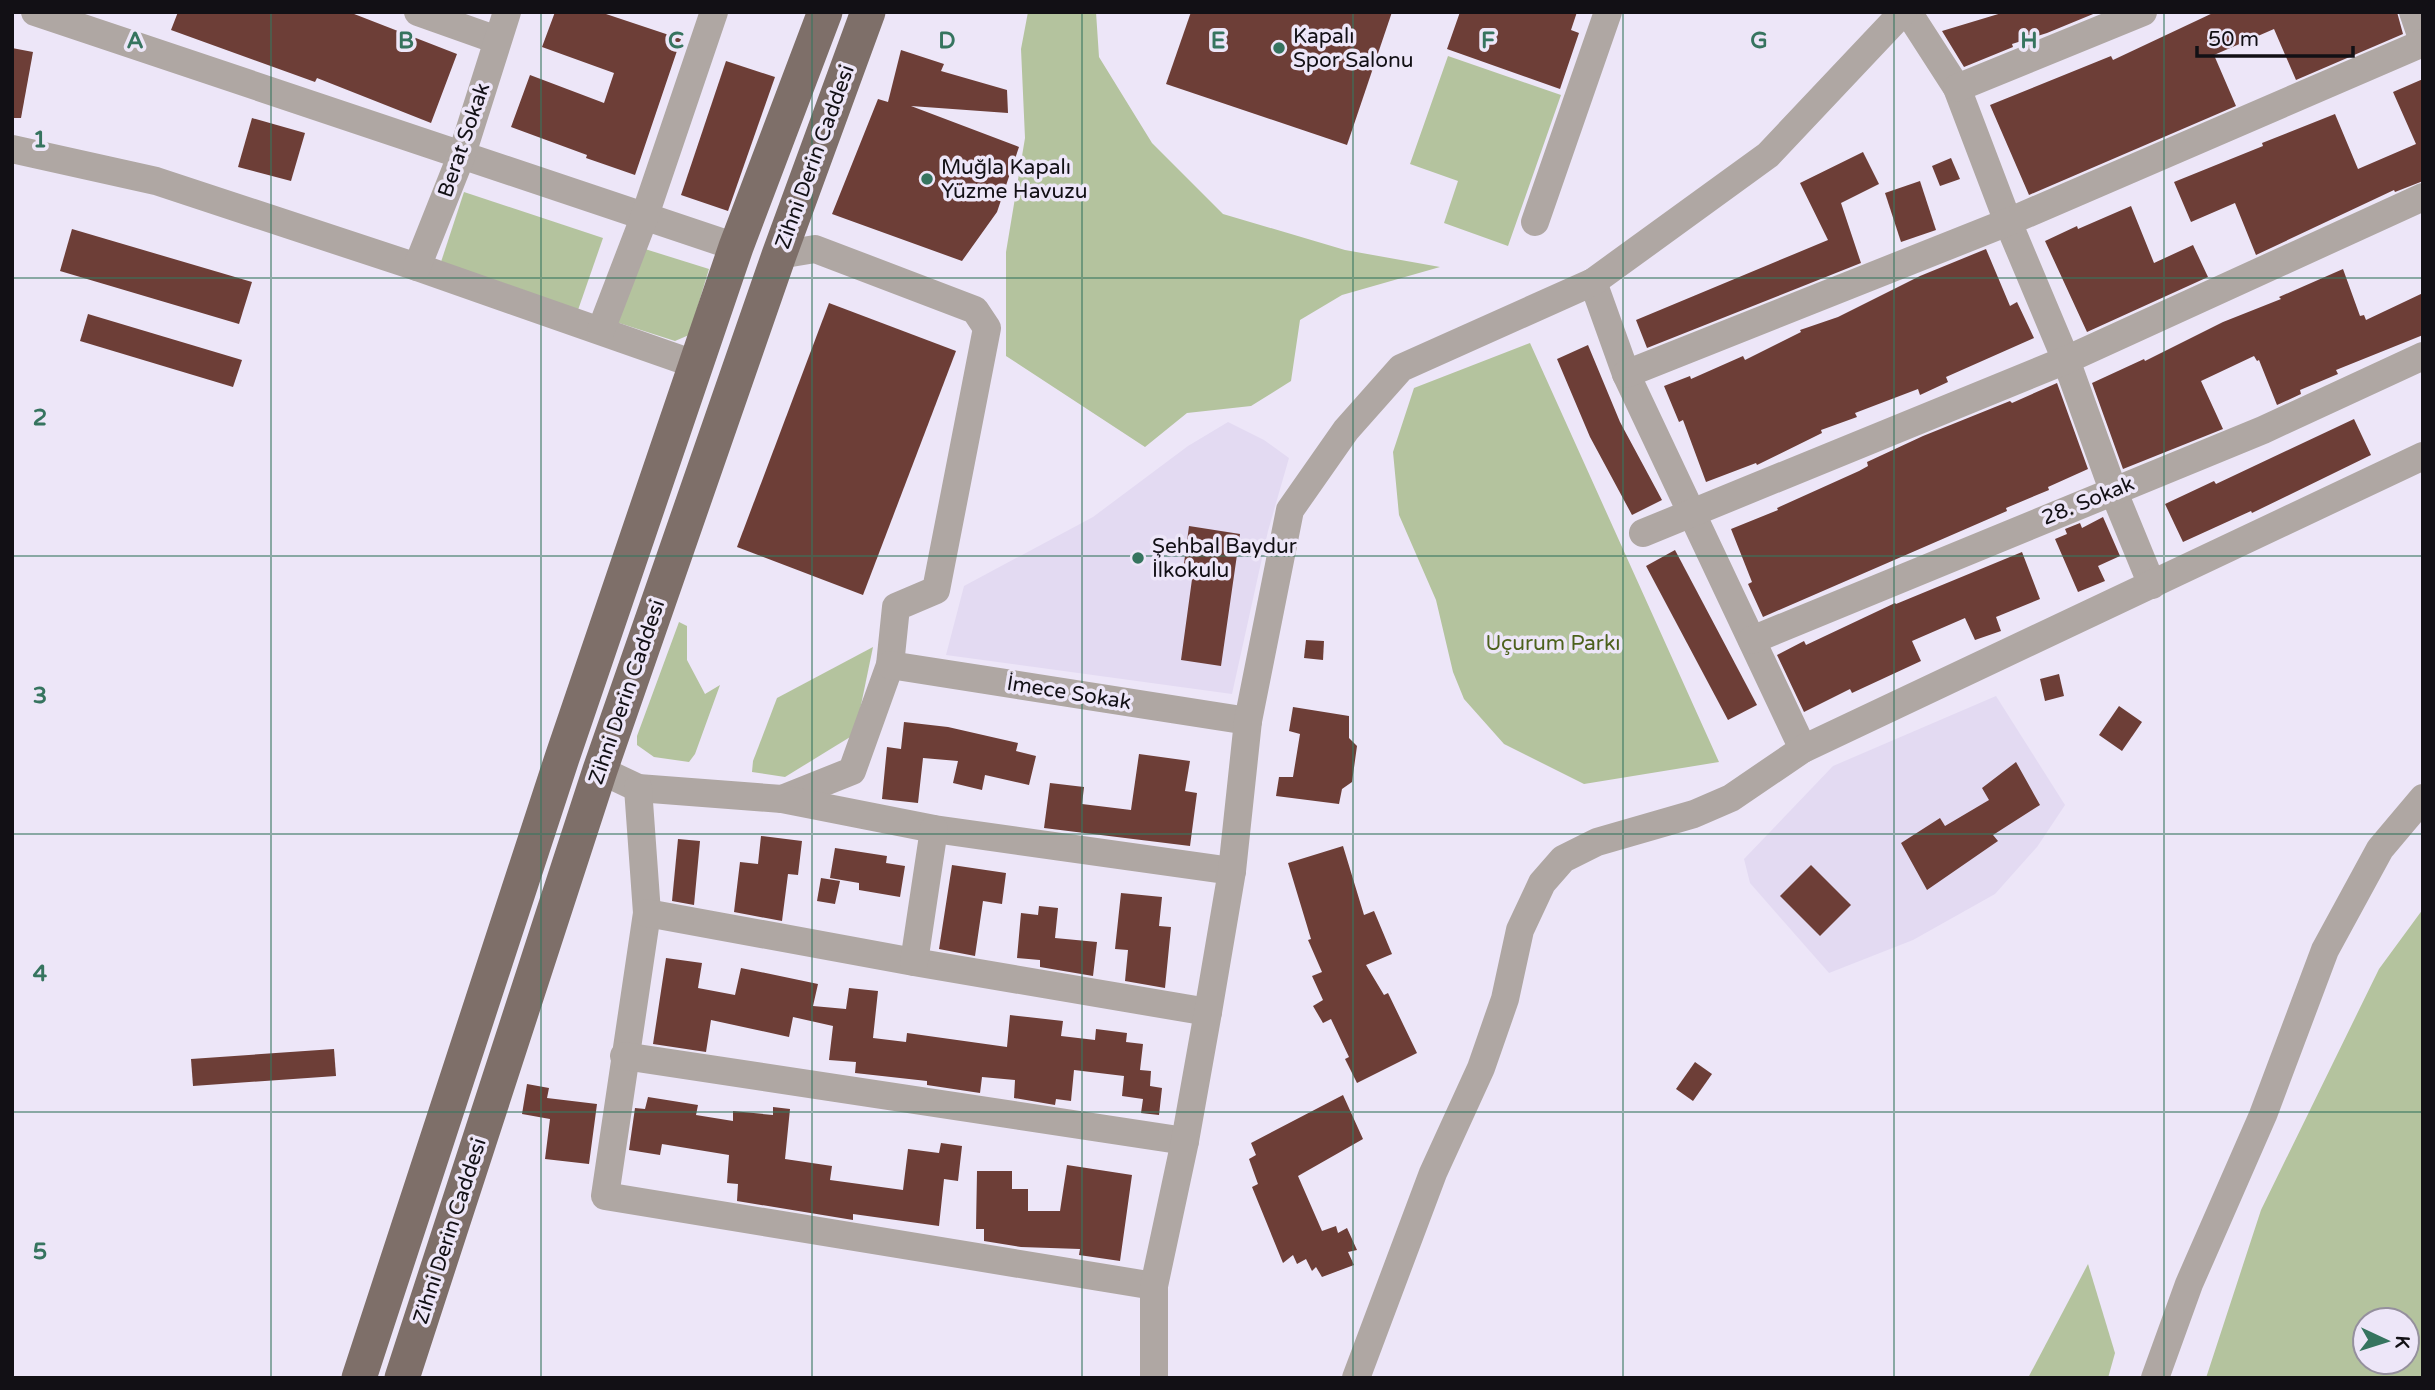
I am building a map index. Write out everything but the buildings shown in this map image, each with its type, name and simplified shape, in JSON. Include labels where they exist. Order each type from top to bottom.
[{"type":"main road","name":"Zihni Derin Caddesi","points":[[359,1378],[562,758],[736,247],[825,12]]},
{"type":"main road","name":"Zihni Derin Caddesi","points":[[402,1378],[600,770],[779,255],[868,12]]},
{"type":"main road","points":[[736,247],[779,255]]},
{"type":"main road","points":[[697,365],[737,377]]},
{"type":"main road","points":[[562,758],[600,770]]},
{"type":"street","points":[[35,12],[736,247]]},
{"type":"street","points":[[418,12],[497,40]]},
{"type":"street","name":"Berat Sokak","points":[[417,267],[461,153],[507,12]]},
{"type":"street","points":[[601,330],[644,218],[714,12]]},
{"type":"street","points":[[1535,222],[1608,12]]},
{"type":"street","points":[[1154,1378],[1154,1286],[1185,1141],[1208,1012],[1232,871],[1248,721],[1290,510],[1346,430],[1401,368],[1592,282],[1768,155],[1905,12],[1956,88],[2066,360],[2113,491],[2152,585]]},
{"type":"street","points":[[1956,88],[2143,12]]},
{"type":"street","points":[[1626,374],[2008,222],[2423,42],[2413,12]]},
{"type":"street","points":[[12,149],[156,181],[417,267],[697,365]]},
{"type":"street","points":[[1643,533],[2066,360],[2423,197]]},
{"type":"street","points":[[779,255],[815,249],[975,310],[988,328],[936,590],[895,607],[890,665],[852,771],[782,799]]},
{"type":"street","points":[[1592,282],[1626,374],[1803,749]]},
{"type":"street","name":"28. Sokak","points":[[1752,640],[2263,430],[2423,356]]},
{"type":"street","points":[[1356,1378],[1433,1173],[1481,1068],[1505,999],[1520,930],[1542,883],[1563,859],[1597,842],[1694,814],[1731,798],[1803,749],[2423,456]]},
{"type":"street","name":"İmece Sokak","points":[[890,665],[1248,721]]},
{"type":"street","points":[[600,770],[638,788],[782,799],[934,829],[1232,871]]},
{"type":"street","points":[[638,788],[647,913],[605,1196],[1154,1286]]},
{"type":"street","points":[[2155,1378],[2189,1284],[2263,1115],[2325,950],[2380,849],[2423,798]]},
{"type":"street","points":[[914,962],[934,829]]},
{"type":"street","points":[[647,913],[1208,1012]]},
{"type":"street","points":[[624,1056],[1185,1141]]},
{"type":"shaded area","name":"Şehbal Baydur İlkokulu","points":[[1228,422],[1264,440],[1289,458],[1268,531],[1232,694],[946,655],[964,586],[1093,517],[1188,446]]},
{"type":"shaded area","points":[[1996,696],[2065,805],[2037,847],[1995,894],[1913,940],[1829,973],[1750,883],[1744,859],[1833,766]]},
{"type":"green space","points":[[1028,12],[1096,12],[1099,57],[1152,143],[1223,214],[1345,250],[1440,267],[1342,295],[1300,320],[1291,381],[1251,406],[1187,413],[1145,447],[1006,356],[1006,252],[1025,138],[1021,49]]},
{"type":"green space","points":[[1448,56],[1561,95],[1508,246],[1444,223],[1458,181],[1410,164]]},
{"type":"green space","points":[[464,192],[603,238],[578,310],[440,265]]},
{"type":"green space","points":[[645,249],[709,269],[689,335],[675,341],[616,322]]},
{"type":"green space","name":"Uçurum Parkı","points":[[1530,343],[1719,762],[1584,784],[1504,744],[1464,699],[1453,672],[1436,600],[1399,515],[1393,452],[1414,388]]},
{"type":"green space","points":[[679,622],[687,626],[687,660],[705,694],[720,685],[695,754],[689,762],[654,757],[637,745],[637,736]]},
{"type":"green space","points":[[873,647],[855,734],[785,777],[752,772],[753,761],[777,698]]},
{"type":"green space","points":[[2423,909],[2423,1378],[2206,1378],[2261,1210],[2379,969]]},
{"type":"green space","points":[[2088,1264],[2115,1353],[2108,1378],[2028,1378]]},
{"type":"place","name":"Kapalı Spor Salonu","points":[[1279,48]]},
{"type":"place","name":"Muğla Kapalı Yüzme Havuzu","points":[[927,179]]},
{"type":"place","name":"Şehbal Baydur İlkokulu","points":[[1138,558]]}]
